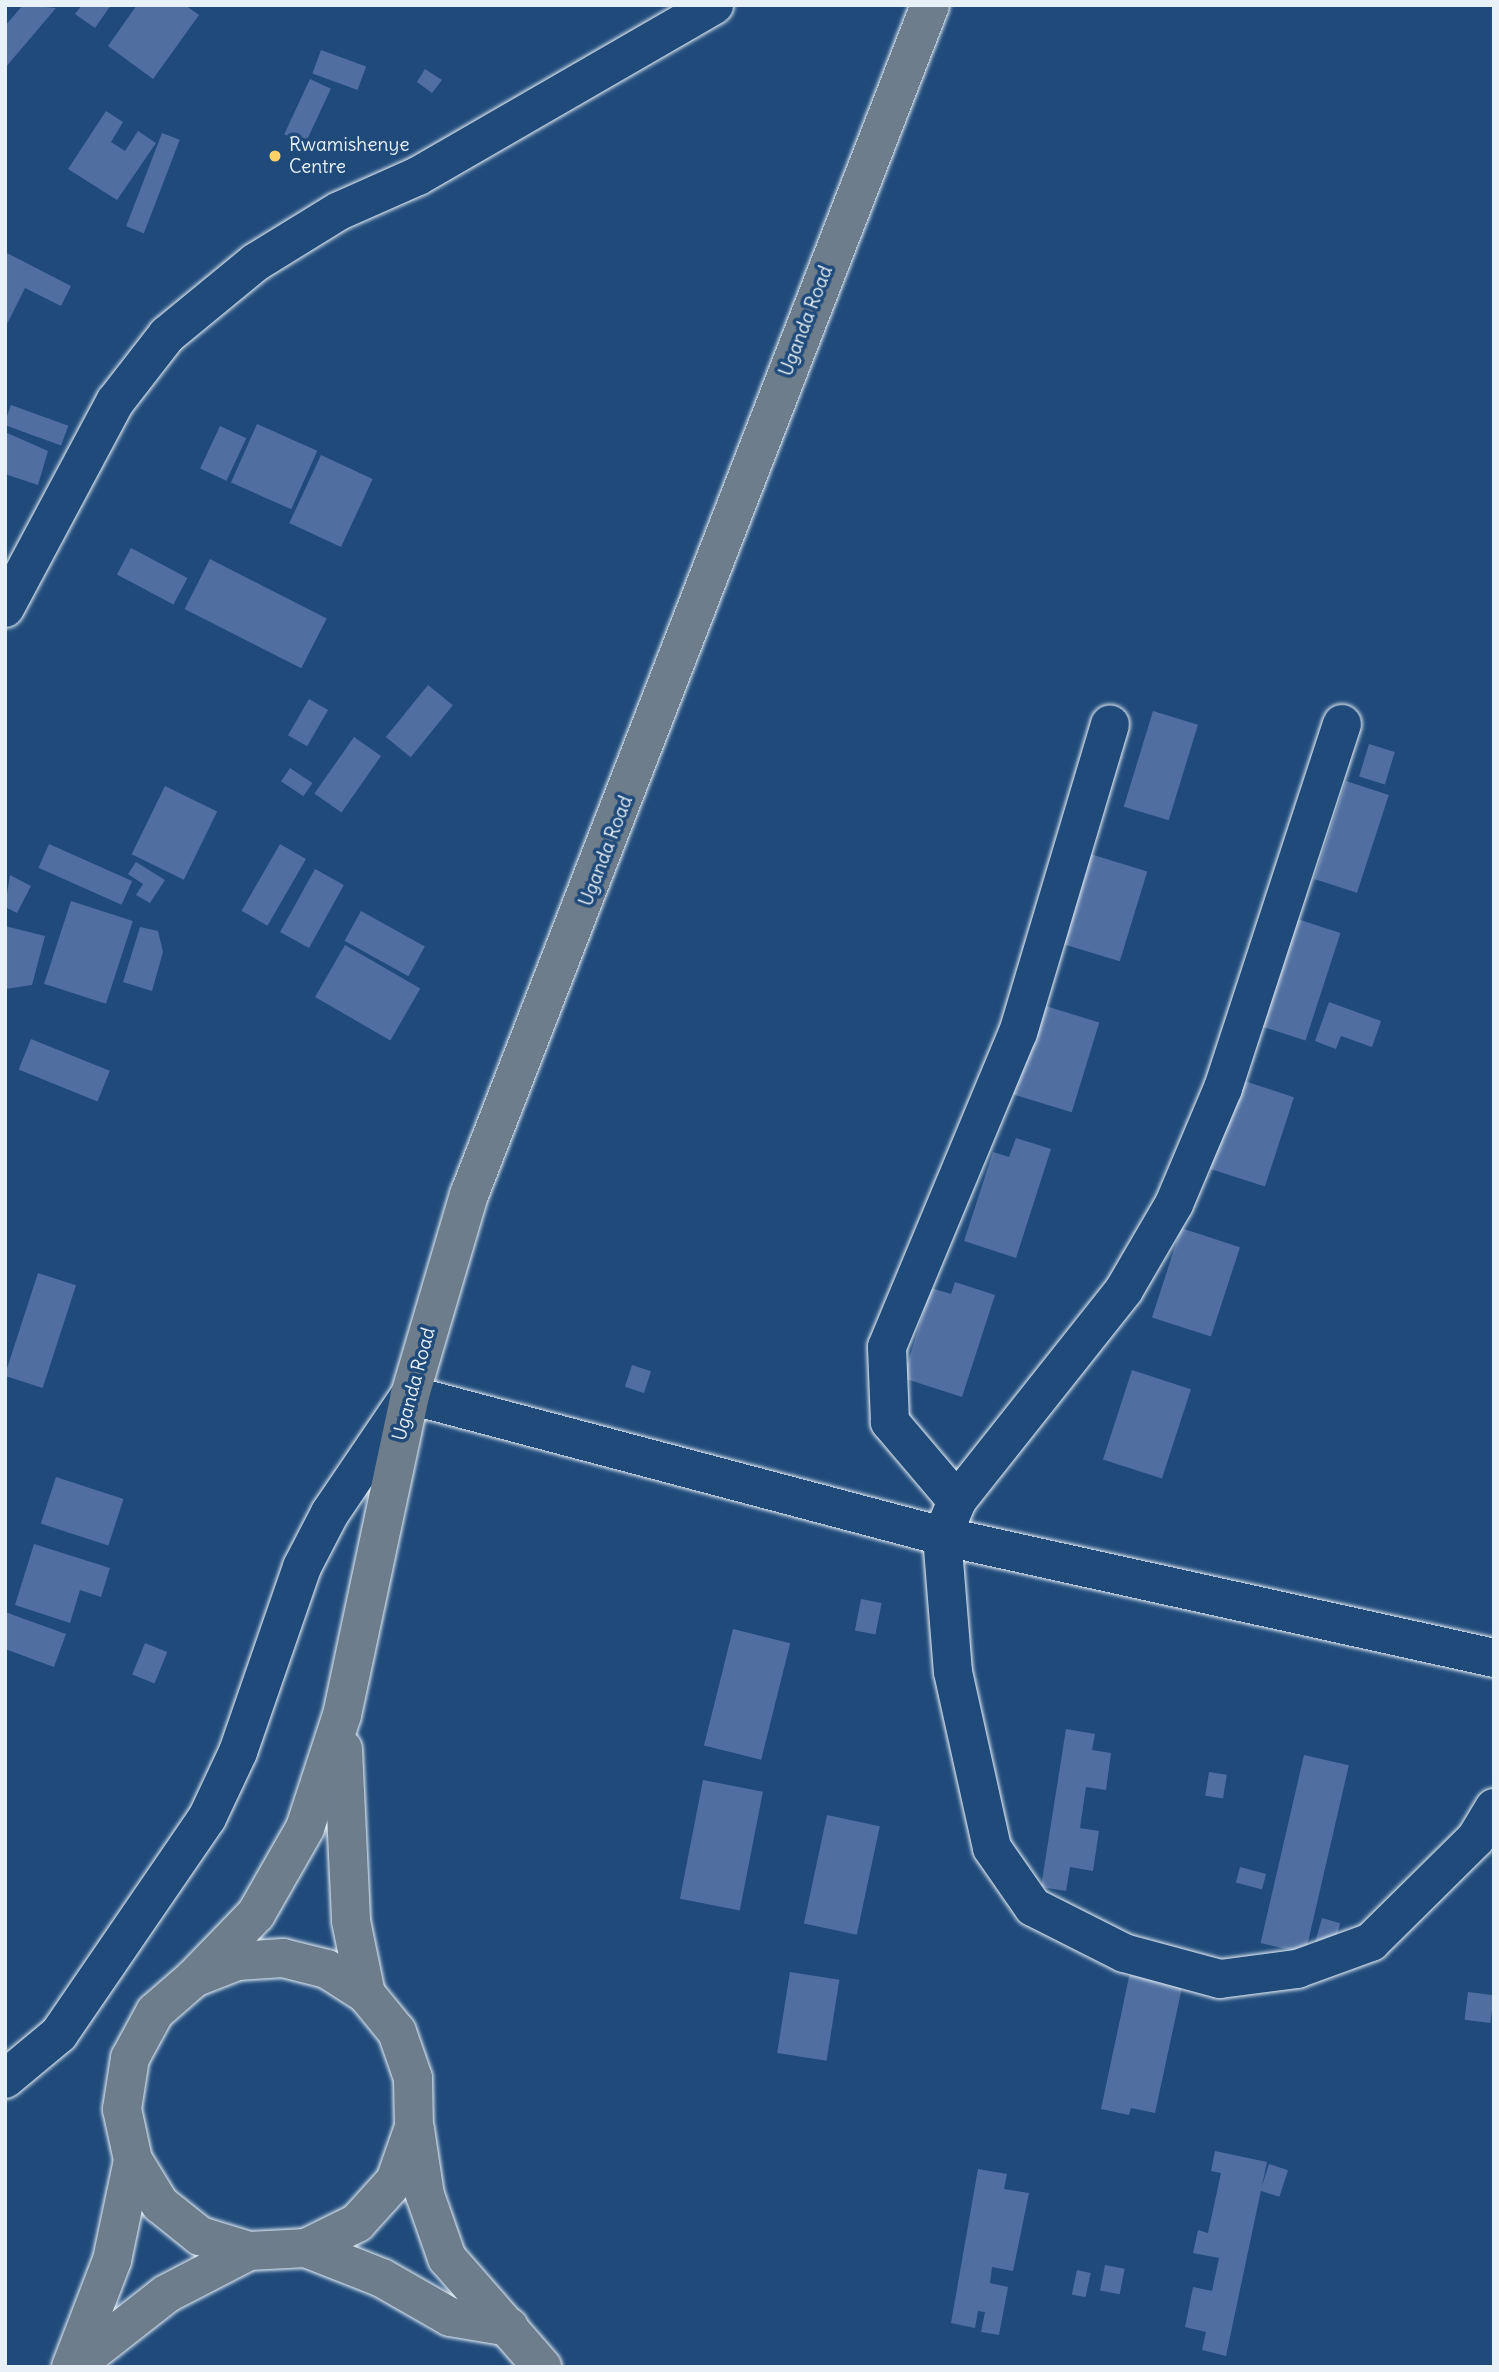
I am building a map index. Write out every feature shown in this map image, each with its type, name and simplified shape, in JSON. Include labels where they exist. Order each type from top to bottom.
[{"type":"main road","name":"Uganda Road","points":[[194,1978],[285,1872],[342,1715],[410,1395],[469,1195],[930,5]]},
{"type":"main road","name":"Uganda Road","points":[[342,1715],[343,1840],[366,1994]]},
{"type":"main road","points":[[414,2127],[395,2181],[357,2223],[306,2248],[249,2251],[200,2236],[160,2204],[132,2160],[122,2109],[130,2058],[155,2012],[194,1978],[237,1961],[283,1958],[327,1969],[366,1994],[401,2043],[413,2078],[414,2127],[425,2195],[447,2258],[542,2367]]},
{"type":"main road","points":[[72,2367],[112,2260],[132,2160]]},
{"type":"main road","points":[[306,2248],[382,2278],[450,2317],[509,2327]]},
{"type":"main road","points":[[72,2367],[166,2294],[249,2251]]},
{"type":"street","points":[[5,608],[115,402],[167,335],[256,262],[339,211],[418,176],[714,5]]},
{"type":"street","points":[[957,1501],[890,1422],[887,1347],[1018,1033],[1110,724]]},
{"type":"street","points":[[1342,724],[1223,1088],[1174,1204],[1124,1290],[957,1501],[942,1536],[962,1733],[992,1848],[1033,1907],[1124,1953],[1220,1979],[1297,1969],[1371,1942],[1476,1838],[1494,1808]]},
{"type":"street","points":[[5,2079],[59,2034],[207,1818],[238,1752],[302,1567],[330,1513],[410,1395],[942,1536],[1494,1658]]},
{"type":"building","points":[[23,5],[56,8],[5,68],[5,26]]},
{"type":"building","points":[[82,5],[111,5],[95,28],[75,14]]},
{"type":"building","points":[[137,5],[185,5],[199,15],[153,79],[108,46]]},
{"type":"building","points":[[321,50],[366,66],[358,90],[312,73]]},
{"type":"building","points":[[425,69],[442,80],[432,93],[417,82]]},
{"type":"building","points":[[310,79],[331,89],[305,144],[284,134]]},
{"type":"building","points":[[106,111],[123,122],[111,142],[125,151],[138,131],[156,143],[117,200],[68,169]]},
{"type":"building","points":[[162,133],[180,140],[144,233],[126,226]]},
{"type":"building","points":[[5,252],[71,286],[61,306],[25,288],[5,328]]},
{"type":"building","points":[[11,405],[68,426],[61,446],[5,425]]},
{"type":"building","points":[[257,424],[317,451],[291,509],[231,482]]},
{"type":"building","points":[[220,426],[246,438],[226,481],[200,469]]},
{"type":"building","points":[[5,432],[48,451],[38,485],[5,474]]},
{"type":"building","points":[[321,455],[373,479],[341,547],[289,523]]},
{"type":"building","points":[[131,548],[188,578],[173,605],[117,574]]},
{"type":"building","points":[[210,559],[327,618],[301,668],[185,609]]},
{"type":"building","points":[[428,685],[453,705],[411,757],[386,737]]},
{"type":"building","points":[[309,699],[328,710],[307,746],[288,735]]},
{"type":"building","points":[[1153,711],[1198,725],[1169,820],[1124,807]]},
{"type":"building","points":[[354,737],[381,756],[341,812],[314,794]]},
{"type":"building","points":[[1369,744],[1395,752],[1385,784],[1359,777]]},
{"type":"building","points":[[290,768],[312,783],[303,796],[281,781]]},
{"type":"building","points":[[1346,781],[1389,795],[1357,893],[1314,879]]},
{"type":"building","points":[[165,786],[217,811],[184,880],[132,854]]},
{"type":"building","points":[[49,844],[132,881],[122,905],[38,868]]},
{"type":"building","points":[[280,844],[306,859],[267,926],[242,911]]},
{"type":"building","points":[[1087,853],[1147,871],[1120,961],[1060,943]]},
{"type":"building","points":[[136,862],[165,880],[150,903],[136,895],[143,884],[128,874]]},
{"type":"building","points":[[315,869],[344,885],[309,948],[280,932]]},
{"type":"building","points":[[10,875],[31,886],[17,913],[5,907]]},
{"type":"building","points":[[71,901],[133,921],[106,1004],[44,984]]},
{"type":"building","points":[[361,911],[425,946],[408,976],[345,941]]},
{"type":"building","points":[[1291,917],[1340,933],[1306,1041],[1256,1024]]},
{"type":"building","points":[[5,926],[45,936],[32,985],[5,989]]},
{"type":"building","points":[[140,927],[158,931],[163,952],[152,991],[123,982]]},
{"type":"building","points":[[345,945],[420,988],[390,1040],[315,997]]},
{"type":"building","points":[[1329,1002],[1381,1021],[1372,1047],[1341,1036],[1336,1049],[1315,1041]]},
{"type":"building","points":[[1039,1004],[1099,1022],[1072,1112],[1012,1094]]},
{"type":"building","points":[[31,1039],[110,1071],[97,1101],[19,1070]]},
{"type":"building","points":[[1235,1078],[1294,1097],[1265,1187],[1206,1167]]},
{"type":"building","points":[[1016,1138],[1051,1149],[1016,1258],[964,1241],[993,1152],[1009,1157]]},
{"type":"building","points":[[1181,1228],[1240,1247],[1211,1337],[1152,1317]]},
{"type":"building","points":[[38,1273],[76,1285],[43,1388],[5,1376]]},
{"type":"building","points":[[955,1282],[995,1295],[962,1397],[903,1378],[931,1288],[951,1294]]},
{"type":"building","points":[[632,1365],[651,1371],[644,1393],[625,1387]]},
{"type":"building","points":[[1132,1370],[1191,1389],[1162,1479],[1103,1459]]},
{"type":"building","points":[[56,1477],[124,1499],[108,1546],[41,1524]]},
{"type":"building","points":[[34,1544],[110,1568],[101,1597],[80,1590],[70,1623],[15,1605]]},
{"type":"building","points":[[861,1599],[882,1603],[876,1634],[855,1630]]},
{"type":"building","points":[[5,1612],[66,1634],[54,1667],[5,1649]]},
{"type":"building","points":[[733,1629],[790,1643],[761,1760],[704,1745]]},
{"type":"building","points":[[145,1643],[167,1652],[155,1684],[132,1675]]},
{"type":"building","points":[[1066,1729],[1095,1734],[1092,1750],[1111,1753],[1106,1790],[1086,1787],[1080,1828],[1099,1831],[1093,1871],[1070,1867],[1066,1891],[1041,1887]]},
{"type":"building","points":[[1304,1755],[1349,1765],[1305,1953],[1261,1943]]},
{"type":"building","points":[[1209,1772],[1227,1775],[1223,1799],[1205,1796]]},
{"type":"building","points":[[703,1780],[763,1792],[740,1910],[680,1899]]},
{"type":"building","points":[[827,1815],[880,1826],[857,1935],[804,1924]]},
{"type":"building","points":[[1240,1867],[1266,1874],[1262,1889],[1236,1882]]},
{"type":"building","points":[[1322,1918],[1340,1923],[1331,1954],[1313,1949]]},
{"type":"building","points":[[1136,1944],[1189,1955],[1155,2113],[1131,2108],[1129,2115],[1101,2109]]},
{"type":"building","points":[[790,1972],[839,1980],[827,2061],[777,2053]]},
{"type":"building","points":[[1468,1992],[1494,1995],[1490,2023],[1465,2020]]},
{"type":"building","points":[[1215,2151],[1267,2162],[1226,2356],[1202,2350],[1206,2332],[1185,2327],[1193,2287],[1212,2291],[1219,2258],[1193,2253],[1198,2230],[1208,2233],[1221,2173],[1211,2171]]},
{"type":"building","points":[[1269,2164],[1288,2170],[1279,2197],[1260,2191]]},
{"type":"building","points":[[978,2169],[1007,2174],[1004,2189],[1029,2193],[1013,2271],[992,2267],[990,2283],[1008,2287],[999,2335],[981,2332],[985,2312],[978,2311],[975,2328],[951,2323]]},
{"type":"building","points":[[1105,2265],[1125,2269],[1120,2294],[1100,2291]]},
{"type":"building","points":[[1077,2270],[1091,2273],[1085,2297],[1072,2294]]},
{"type":"place","name":"Rwamishenye Centre","points":[[275,156]]}]
